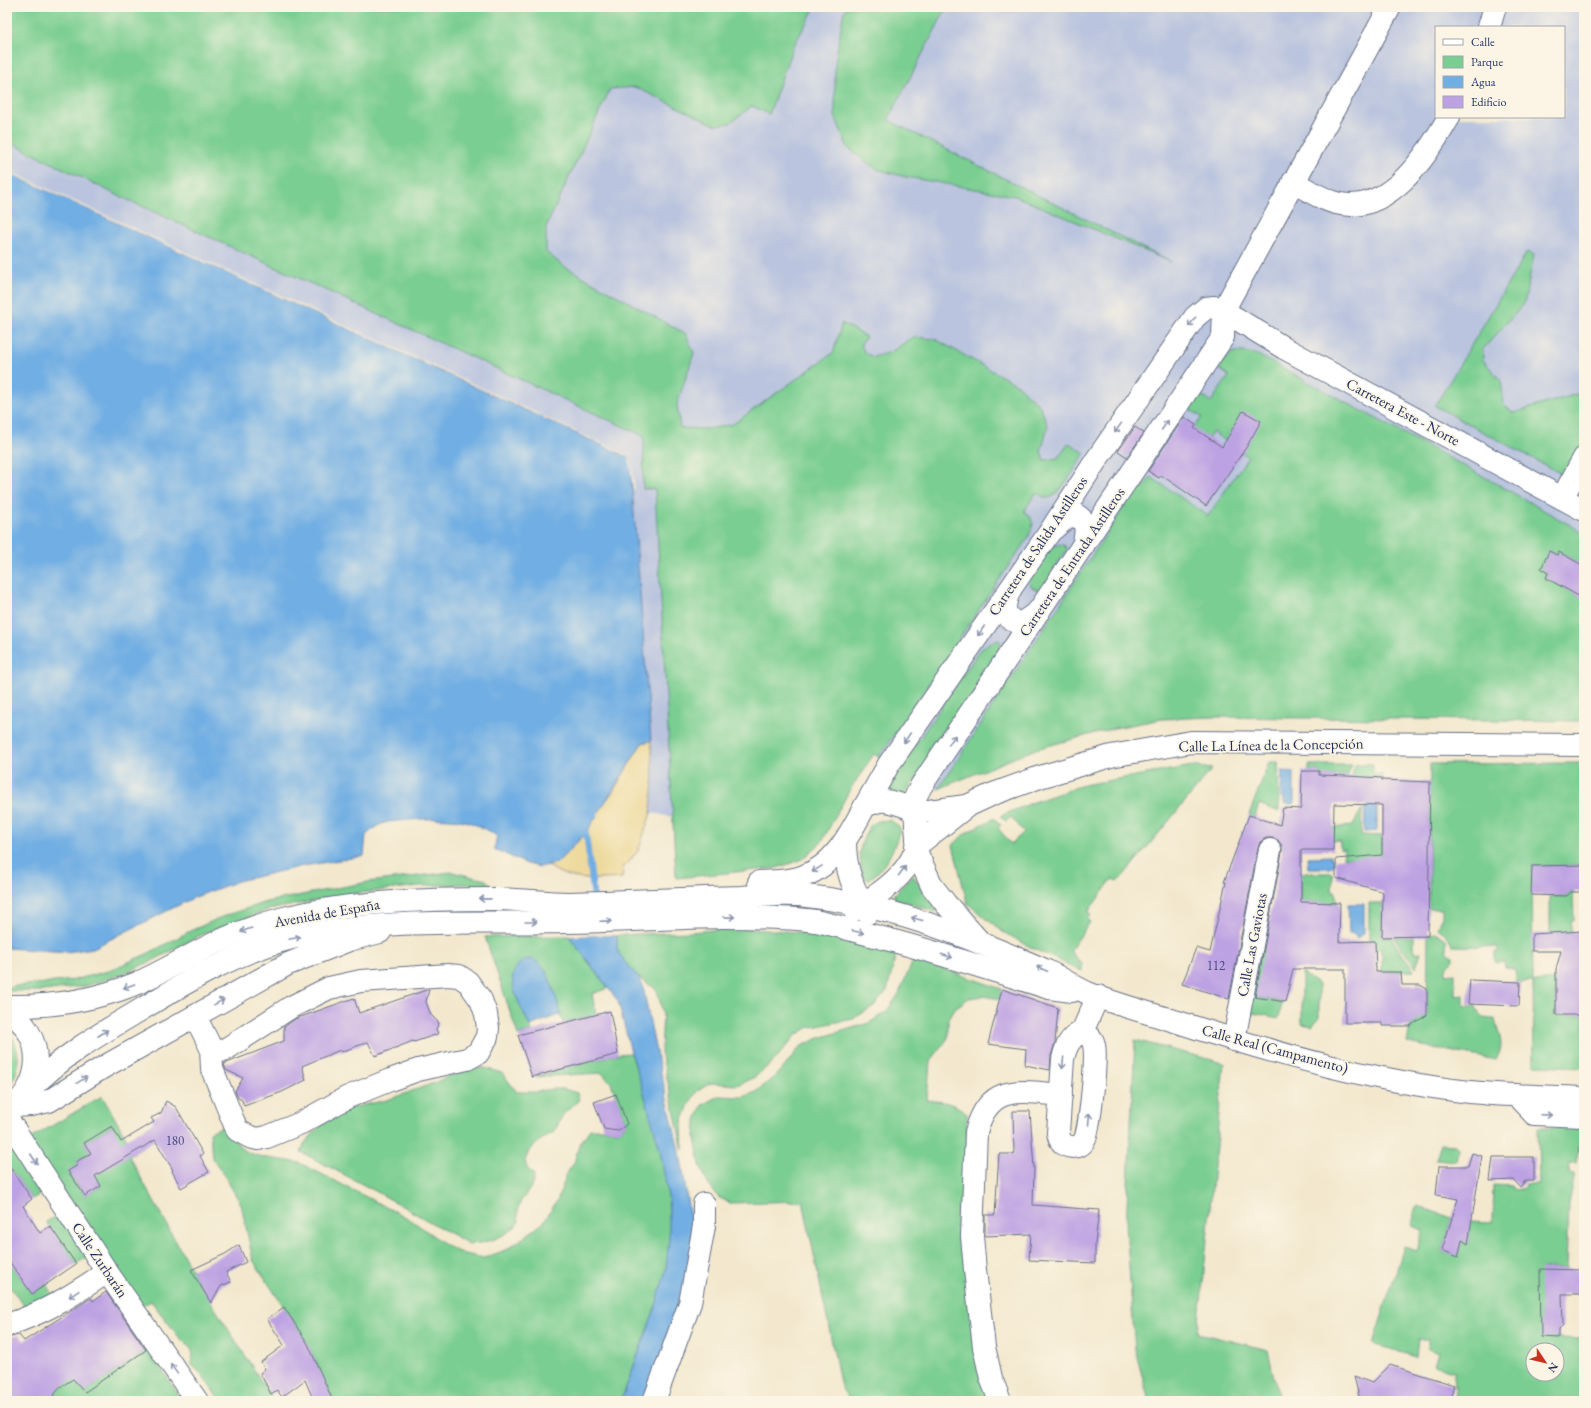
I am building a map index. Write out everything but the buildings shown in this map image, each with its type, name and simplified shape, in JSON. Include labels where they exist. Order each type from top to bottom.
[{"type":"main road","points":[[1224,311],[1228,300],[1390,7]]},
{"type":"main road","points":[[1489,26],[1495,7]]},
{"type":"main road","points":[[1293,182],[1328,200],[1340,204],[1356,205],[1378,198],[1401,184],[1419,163],[1448,118]]},
{"type":"main road","name":"Carretera de Salida Astilleros","points":[[690,901],[804,876],[826,863],[845,842],[889,764],[1049,533],[1097,459],[1195,317],[1206,308],[1214,307],[1224,311]]},
{"type":"main road","name":"Carretera Este - Norte","points":[[1224,311],[1284,348],[1584,510]]},
{"type":"main road","name":"Carretera de Entrada Astilleros","points":[[913,811],[915,798],[921,786],[1223,337],[1224,311]]},
{"type":"main road","points":[[1562,498],[1584,458]]},
{"type":"main road","points":[[1049,533],[1066,518],[1076,515],[1085,523],[1086,532],[1083,546]]},
{"type":"main road","points":[[1013,584],[1004,605],[1005,612],[1008,616],[1016,623],[1022,624],[1040,611]]},
{"type":"main road","name":"Calle La Línea de la Concepción","points":[[916,849],[967,806],[993,794],[1040,777],[1111,756],[1191,742],[1584,745]]},
{"type":"main road","points":[[759,917],[793,907],[838,914],[852,912],[892,883],[906,867],[916,849],[917,833],[913,811],[893,802],[881,801],[865,806]]},
{"type":"main road","name":"Calle La Línea de la Concepción","points":[[913,811],[967,806]]},
{"type":"main road","points":[[845,842],[845,858],[848,872],[862,905],[870,916],[880,923],[903,934],[910,945]]},
{"type":"main road","points":[[916,849],[932,886],[980,942]]},
{"type":"main road","name":"Calle Las Gaviotas","points":[[1234,1040],[1270,850]]},
{"type":"main road","name":"Calle Real (Campamento)","points":[[690,901],[802,895],[862,905],[928,922],[980,942],[1053,974],[1093,995],[1234,1040],[1333,1066],[1400,1081],[1469,1092],[1584,1098]]},
{"type":"main road","name":"Avenida de España","points":[[7,1006],[66,1002],[105,994],[135,984],[241,932],[285,918],[334,909],[385,903],[439,900],[510,899],[566,906]]},
{"type":"main road","points":[[566,906],[690,901]]},
{"type":"main road","points":[[566,906],[690,901],[759,917],[816,922],[910,945],[1048,988],[1093,995],[1082,1032]]},
{"type":"main road","name":"Avenida de España","points":[[13,1113],[51,1068],[104,1032],[169,992],[219,965],[257,950],[292,938],[354,928],[566,906]]},
{"type":"main road","name":"Avenida de España","points":[[13,1113],[31,1105],[49,1101],[102,1068],[288,964],[349,940],[422,922]]},
{"type":"main road","points":[[195,1016],[211,1048],[215,1052],[226,1049],[291,1006],[329,988],[369,980],[448,975],[459,976],[468,982],[481,1000],[486,1014],[488,1028],[487,1037],[478,1053],[467,1059],[418,1070],[348,1097],[301,1123],[258,1140],[237,1130],[212,1069],[211,1048]]},
{"type":"main road","points":[[7,1011],[16,1016],[22,1023],[33,1041],[35,1051],[35,1072],[13,1113]]},
{"type":"main road","points":[[1082,1032],[1088,1034],[1095,1053],[1089,1127],[1084,1142],[1077,1147],[1068,1146],[1060,1140],[1058,1132],[1060,1094],[1065,1050],[1071,1039],[1082,1032]]},
{"type":"main road","points":[[1000,1401],[991,1378],[984,1347],[975,1270],[972,1236],[976,1132],[979,1121],[990,1102],[1001,1096],[1016,1091],[1060,1094]]},
{"type":"main road","points":[[1516,1095],[1534,1114],[1584,1116]]},
{"type":"main road","name":"Calle Zurbarán","points":[[13,1113],[107,1272],[197,1401]]},
{"type":"main road","points":[[654,1401],[690,1303],[704,1226],[704,1204]]},
{"type":"main road","points":[[7,1325],[46,1310],[67,1299],[107,1272]]},
{"type":"shaded area","points":[[7,7],[1584,7],[1584,609],[1206,533],[1138,487],[947,786],[932,791],[928,790],[874,754],[673,817],[651,813],[653,778],[633,489],[629,458],[7,172]]},
{"type":"green space","points":[[7,7],[815,7],[792,49],[769,114],[752,106],[730,123],[715,125],[635,87],[610,89],[546,227],[546,252],[562,265],[686,334],[694,353],[677,404],[680,428],[709,429],[733,424],[833,353],[842,323],[866,337],[861,344],[864,352],[873,357],[891,352],[913,337],[935,339],[1016,384],[1040,406],[1048,426],[1041,451],[1044,460],[1058,458],[1069,443],[1085,453],[1068,480],[1057,493],[1052,497],[1047,498],[1036,493],[1024,511],[1030,516],[1033,524],[1029,536],[879,757],[874,754],[849,791],[821,843],[801,860],[777,868],[676,878],[655,489],[643,489],[644,436],[113,193],[7,141]]},
{"type":"green space","points":[[847,7],[947,7],[888,120],[1171,262],[1015,196],[906,177],[876,169],[848,148],[835,116],[835,63],[844,11]]},
{"type":"green space","points":[[1527,252],[1534,255],[1524,304],[1483,349],[1483,360],[1501,381],[1504,405],[1513,413],[1584,392],[1584,444],[1567,477],[1435,406]]},
{"type":"green space","points":[[1234,352],[1244,352],[1258,355],[1492,481],[1584,533],[1584,557],[1580,564],[1559,552],[1557,555],[1550,551],[1541,569],[1548,573],[1546,578],[1584,599],[1584,721],[1212,717],[1162,719],[1115,728],[1036,749],[938,789],[1138,486],[1142,489],[1151,477],[1208,516],[1248,457],[1213,432],[1189,465],[1182,445],[1202,417],[1189,409],[1199,394],[1211,402],[1229,376],[1218,368],[1224,360]]},
{"type":"green space","points":[[1061,544],[1067,549],[1046,585],[1037,590],[1032,587],[1029,582],[1031,577],[1051,547]]},
{"type":"green space","points":[[999,640],[1001,644],[1000,656],[906,793],[899,795],[892,792],[889,788],[889,784],[980,650],[989,643]]},
{"type":"green space","points":[[1269,762],[1278,762],[1279,812],[1259,804],[1255,817],[1249,815]]},
{"type":"green space","points":[[1584,763],[1584,865],[1532,866],[1533,982],[1516,982],[1515,969],[1505,968],[1504,962],[1495,962],[1495,951],[1498,951],[1498,947],[1452,946],[1447,936],[1437,928],[1442,916],[1442,909],[1429,909],[1430,764]]},
{"type":"green space","points":[[1356,764],[1373,764],[1373,774],[1382,774],[1382,801],[1352,785],[1353,771]]},
{"type":"green space","points":[[1309,765],[1352,765],[1347,776],[1333,776],[1318,779],[1319,771],[1309,771]]},
{"type":"green space","points":[[1193,766],[1212,769],[1119,881],[1112,879],[1088,912],[1091,915],[1087,919],[1090,922],[1070,951],[1082,964],[1082,971],[1034,949],[1003,932],[967,903],[953,845],[964,834],[994,818],[1001,825],[998,828],[1011,844],[1024,832],[1011,817],[1006,821],[1000,816],[1034,802],[1083,785]]},
{"type":"green space","points":[[1362,809],[1361,835],[1382,836],[1382,866],[1350,858],[1343,858],[1344,849],[1340,849],[1340,841],[1331,841],[1331,828],[1352,826]]},
{"type":"green space","points":[[878,821],[892,821],[900,828],[898,836],[885,864],[868,880],[863,877],[859,853],[864,837],[870,826]]},
{"type":"green space","points":[[452,872],[486,880],[491,885],[463,884],[420,886],[350,894],[268,910],[205,933],[154,960],[117,976],[86,986],[43,991],[7,991],[7,987],[74,980],[108,971],[149,953],[190,931],[224,916],[266,902],[368,882]]},
{"type":"green space","points":[[1301,873],[1333,873],[1332,891],[1335,891],[1337,903],[1307,902],[1302,910]]},
{"type":"green space","points":[[913,875],[928,899],[938,907],[936,912],[896,899],[894,895]]},
{"type":"green space","points":[[1573,892],[1574,920],[1571,921],[1571,932],[1550,933],[1550,896],[1567,896]]},
{"type":"green space","points":[[1369,903],[1382,903],[1382,937],[1391,937],[1414,971],[1382,972],[1382,948],[1369,948]]},
{"type":"green space","points":[[733,928],[842,936],[892,950],[896,955],[887,991],[874,1006],[853,1019],[807,1028],[794,1037],[774,1061],[755,1077],[737,1085],[711,1083],[697,1091],[689,1104],[682,1123],[683,1150],[661,1052],[663,1014],[657,990],[638,977],[624,961],[617,950],[617,935],[691,932]]},
{"type":"green space","points":[[1435,932],[1446,939],[1447,953],[1453,956],[1453,960],[1447,966],[1445,974],[1455,973],[1455,996],[1464,995],[1464,1006],[1476,1006],[1478,1013],[1482,1017],[1495,1019],[1501,1044],[1496,1060],[1407,1043],[1410,1026],[1427,1014],[1428,934],[1433,934]]},
{"type":"green space","points":[[569,936],[608,988],[592,994],[596,1015],[563,1023],[546,971],[513,983],[517,997],[532,1031],[518,1035],[485,937]]},
{"type":"green space","points":[[1394,937],[1414,937],[1414,953],[1421,952],[1416,968]]},
{"type":"green space","points":[[1261,941],[1278,944],[1260,998],[1282,1002],[1279,1018],[1248,1012]]},
{"type":"green space","points":[[914,959],[1002,989],[1000,999],[983,996],[969,998],[955,1008],[948,1020],[948,1038],[930,1062],[927,1100],[948,1103],[967,1113],[967,1135],[992,1401],[850,1401],[841,1387],[803,1201],[730,1203],[718,1197],[708,1184],[700,1165],[695,1138],[696,1120],[702,1105],[718,1096],[743,1097],[756,1092],[781,1071],[800,1047],[816,1039],[869,1023],[887,1011],[898,995]]},
{"type":"green space","points":[[1302,973],[1319,985],[1319,1018],[1312,1026],[1302,1024]]},
{"type":"green space","points":[[1556,980],[1556,1015],[1584,1015],[1584,1067],[1534,1065],[1533,982]]},
{"type":"green space","points":[[7,1030],[12,1036],[15,1044],[18,1067],[16,1074],[7,1087]]},
{"type":"green space","points":[[1135,1040],[1224,1063],[1198,1333],[1268,1350],[1279,1401],[1149,1401],[1135,1350],[1126,1226]]},
{"type":"green space","points":[[631,1053],[656,1132],[662,1159],[667,1187],[669,1242],[665,1276],[661,1291],[621,1401],[333,1401],[308,1344],[253,1260],[241,1204],[221,1170],[212,1158],[210,1132],[224,1126],[230,1131],[238,1145],[249,1153],[263,1157],[300,1163],[411,1220],[460,1253],[484,1258],[508,1249],[543,1223],[558,1199],[567,1173],[574,1163],[579,1145],[590,1129],[618,1131],[627,1124],[611,1083],[602,1073],[532,1077],[618,1054]]},
{"type":"green space","points":[[466,1068],[485,1068],[502,1073],[517,1092],[536,1092],[551,1089],[564,1089],[577,1093],[579,1100],[564,1113],[554,1132],[542,1139],[529,1151],[525,1161],[527,1168],[534,1175],[533,1182],[519,1207],[519,1222],[509,1232],[490,1241],[469,1244],[379,1193],[301,1152],[304,1144],[322,1124],[350,1108],[387,1100],[434,1083]]},
{"type":"green space","points":[[102,1096],[135,1153],[129,1156],[197,1280],[274,1401],[220,1401],[203,1376],[191,1364],[193,1354],[191,1349],[179,1337],[151,1301],[138,1308],[28,1140]],"holes":[[[112,1126],[95,1176],[101,1186],[85,1196],[68,1172],[78,1165],[76,1161],[91,1153],[84,1143]]]},
{"type":"green space","points":[[1538,1128],[1583,1128],[1576,1163],[1570,1163],[1569,1173],[1574,1174],[1568,1204],[1566,1269],[1541,1269],[1559,1338],[1584,1339],[1584,1401],[1456,1401],[1454,1371],[1434,1365],[1438,1353],[1428,1349],[1428,1339],[1418,1339],[1416,1357],[1373,1344],[1404,1247],[1417,1251],[1423,1230],[1411,1226],[1417,1206],[1452,1218],[1442,1250],[1458,1256],[1462,1240],[1468,1243],[1471,1221],[1492,1222],[1493,1185],[1512,1186],[1515,1190],[1524,1188],[1525,1184],[1539,1184]]},
{"type":"green space","points":[[1441,1144],[1455,1145],[1458,1149],[1456,1161],[1436,1159]]},
{"type":"green space","points":[[13,1146],[44,1192],[32,1199],[7,1164],[7,1150]]},
{"type":"green space","points":[[59,1214],[87,1257],[76,1264],[46,1222]]},
{"type":"green space","points":[[7,1258],[32,1294],[47,1284],[54,1296],[26,1308],[7,1283]]},
{"type":"green space","points":[[148,1349],[183,1401],[50,1401],[55,1395],[53,1392],[64,1385],[63,1359],[85,1392]]},
{"type":"sand","points":[[651,741],[653,778],[651,813],[638,851],[623,868],[622,878],[584,879],[565,875],[548,865],[557,863],[613,792],[642,743]]},
{"type":"water","points":[[7,172],[630,458],[651,741],[642,743],[586,833],[557,863],[540,867],[527,864],[494,849],[497,836],[481,827],[465,821],[446,819],[416,819],[387,822],[377,826],[366,835],[364,856],[303,866],[238,881],[193,898],[93,948],[68,952],[7,948]]},
{"type":"water","points":[[1282,771],[1294,772],[1294,804],[1284,804],[1284,798],[1281,797]]},
{"type":"water","points":[[1369,802],[1377,806],[1377,831],[1364,832],[1365,807],[1367,807]]},
{"type":"water","points":[[1331,856],[1335,863],[1331,868],[1308,868],[1307,857]]},
{"type":"water","points":[[1348,904],[1364,904],[1364,933],[1357,939],[1354,934],[1349,933]]},
{"type":"water","points":[[617,935],[617,950],[624,961],[638,977],[643,986],[655,1047],[681,1159],[694,1244],[691,1270],[646,1401],[621,1401],[655,1309],[666,1269],[669,1238],[669,1202],[660,1150],[631,1052],[618,1001],[569,936]]},
{"type":"water","points":[[532,959],[543,968],[548,975],[561,1014],[530,1026],[515,994],[513,975],[514,971],[523,960]]},
{"type":"pier","points":[[7,170],[630,456],[635,489],[633,489],[629,457],[7,172]]},
{"type":"pier","points":[[618,933],[619,935],[569,936],[568,934]]},
{"type":"waterway","points":[[586,833],[594,899]]}]
